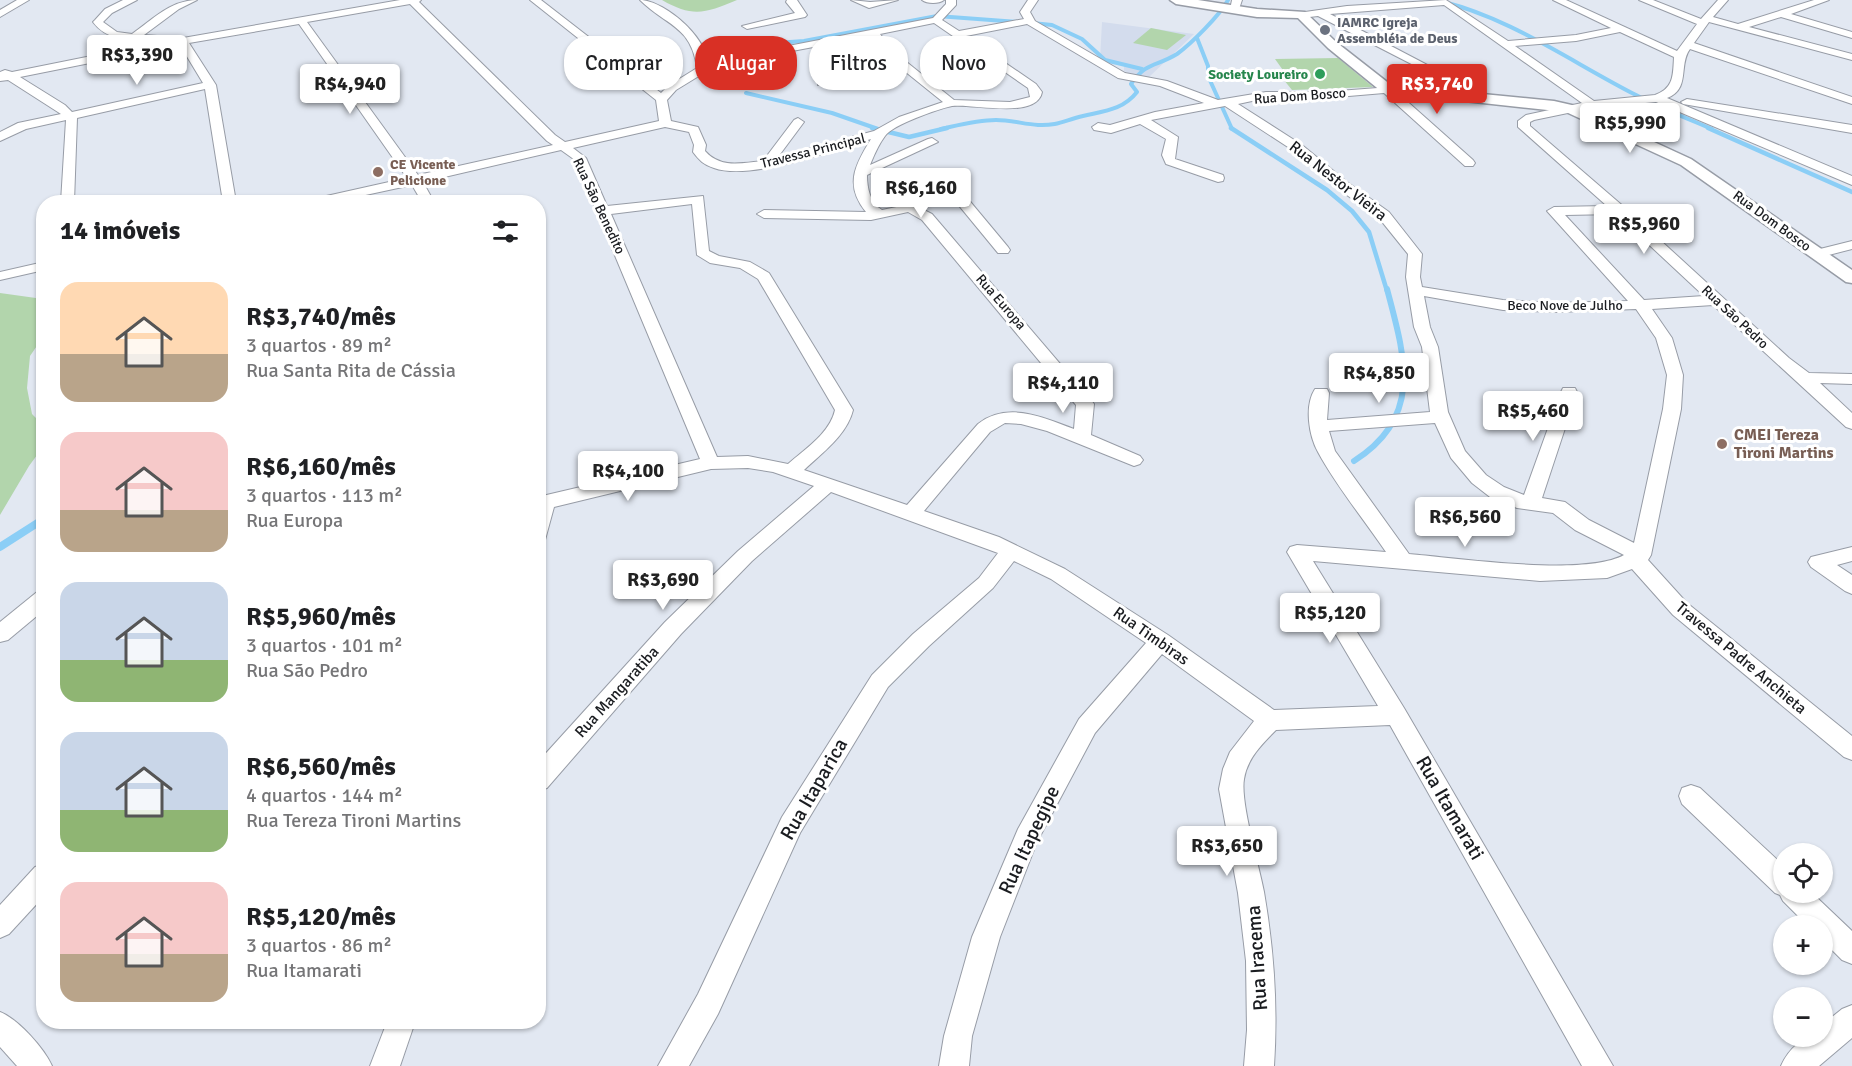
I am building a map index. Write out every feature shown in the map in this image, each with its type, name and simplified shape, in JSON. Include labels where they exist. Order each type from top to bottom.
[{"type":"street","points":[[0,14],[24,0]]},
{"type":"street","points":[[132,0],[109,9],[98,22],[105,30],[134,37],[183,41]]},
{"type":"street","points":[[134,37],[176,7],[192,0]]},
{"type":"street","points":[[368,9],[394,0]]},
{"type":"street","points":[[4,75],[414,0]]},
{"type":"street","name":"Rua São Benedito","points":[[414,0],[551,138],[580,159],[711,464]]},
{"type":"street","points":[[349,195],[665,123],[661,99],[535,0]]},
{"type":"street","points":[[645,0],[686,28],[702,61],[703,69],[672,88],[661,99]]},
{"type":"street","points":[[747,26],[802,15],[791,2],[792,0]]},
{"type":"street","points":[[856,0],[869,5],[893,0]]},
{"type":"street","points":[[927,0],[939,0]]},
{"type":"street","points":[[797,47],[936,20],[951,5],[951,0]]},
{"type":"street","points":[[936,20],[958,34],[1029,21],[1025,15],[1033,0]]},
{"type":"street","points":[[1176,0],[1236,5],[1301,15],[1447,2]]},
{"type":"street","points":[[1429,0],[1447,2],[1592,105]]},
{"type":"street","points":[[1558,0],[1679,56]]},
{"type":"street","points":[[1644,0],[1705,21],[1742,26],[1852,57]]},
{"type":"street","points":[[1571,109],[1657,98],[1668,94],[1678,83],[1679,56],[1686,44],[1723,0]]},
{"type":"street","points":[[1742,26],[1824,0]]},
{"type":"street","points":[[1320,13],[1429,70]]},
{"type":"street","points":[[1781,14],[1852,35]]},
{"type":"street","points":[[1301,15],[1332,45],[1387,89],[1469,163]]},
{"type":"street","points":[[301,20],[424,195]]},
{"type":"street","name":"Rua Nestor Vieira","points":[[1029,21],[1122,76],[1163,83],[1223,104],[1298,148],[1390,221],[1415,254],[1413,277],[1422,327],[1431,348],[1432,372],[1441,417],[1457,454],[1479,479],[1509,498],[1531,504],[1558,507],[1582,525],[1638,557]]},
{"type":"street","points":[[1507,44],[1575,38],[1621,29]]},
{"type":"street","points":[[874,32],[890,54],[951,103]]},
{"type":"street","name":"Travessa Principal","points":[[665,123],[694,129],[700,145],[700,155],[712,164],[729,168],[767,164],[878,134],[903,119],[951,103],[1022,103],[1035,98],[1036,92],[958,34]]},
{"type":"street","points":[[183,41],[210,86],[229,195]]},
{"type":"street","points":[[1686,44],[1852,101]]},
{"type":"street","points":[[4,75],[61,107],[69,115],[72,124],[67,195]]},
{"type":"street","points":[[0,137],[22,126],[210,86]]},
{"type":"street","name":"Rua Dom Bosco","points":[[1098,127],[1111,129],[1140,119],[1274,95],[1325,95],[1387,89],[1443,96],[1538,102],[1571,109],[1686,162],[1852,278]]},
{"type":"street","points":[[1657,98],[1852,129]]},
{"type":"street","points":[[1657,98],[1852,181]]},
{"type":"street","name":"Rua São Pedro","points":[[1571,109],[1530,117],[1524,121],[1524,127],[1619,210],[1783,361],[1806,378],[1852,423]]},
{"type":"street","points":[[1140,119],[1172,137],[1168,155],[1170,161],[1218,178]]},
{"type":"street","points":[[767,164],[798,122]]},
{"type":"street","points":[[878,134],[879,137],[867,155],[859,174],[867,203],[872,211],[879,213]]},
{"type":"street","points":[[859,174],[932,142]]},
{"type":"street","points":[[764,214],[863,217],[910,208],[948,184],[1003,250]]},
{"type":"street","points":[[603,211],[698,199],[704,255],[714,260],[746,265],[764,276],[844,411],[844,418],[834,430],[790,472]]},
{"type":"street","name":"Rua Europa","points":[[910,208],[927,217],[1086,404],[1082,440]]},
{"type":"street","points":[[1321,393],[1318,408],[1320,426],[1323,443],[1333,464],[1404,563],[1557,573],[1607,570],[1638,557],[1672,409],[1675,375],[1664,338],[1640,304],[1554,211],[1619,210]]},
{"type":"street","points":[[1817,254],[1852,245]]},
{"type":"street","points":[[0,276],[36,268]]},
{"type":"street","name":"Beco Nove de Julho","points":[[1416,290],[1516,306],[1562,307],[1716,300]]},
{"type":"street","points":[[1806,378],[1852,379]]},
{"type":"street","points":[[1531,504],[1569,392]]},
{"type":"street","points":[[1320,426],[1441,417]]},
{"type":"street","points":[[911,513],[990,423],[999,419],[1020,418],[1134,460]]},
{"type":"street","name":"Rua Timbiras","points":[[546,503],[711,464],[748,462],[775,466],[1011,550],[1072,582],[1160,641],[1270,720]]},
{"type":"street","name":"Rua Mangaratiba","points":[[546,771],[673,628],[745,556],[829,484]]},
{"type":"street","name":"Rua Itaparica","points":[[673,1066],[708,1004],[791,825],[880,681],[921,640],[986,583],[1011,550]]},
{"type":"street","name":"Rua Itamarati","points":[[1404,563],[1297,552],[1396,715],[1598,1066]]},
{"type":"street","points":[[1852,554],[1818,562],[1852,586]]},
{"type":"street","name":"Travessa Padre Anchieta","points":[[1638,557],[1660,589],[1680,609],[1852,750]]},
{"type":"street","points":[[0,634],[36,605]]},
{"type":"street","name":"Rua Itapegipe","points":[[954,1066],[958,1036],[986,937],[1027,837],[1087,726],[1160,641]]},
{"type":"street","points":[[1270,720],[1396,715]]},
{"type":"street","name":"Rua Iracema","points":[[1259,1066],[1262,1043],[1261,956],[1252,887],[1231,789],[1237,759],[1270,720]]},
{"type":"street","points":[[1690,796],[1773,874]]},
{"type":"street","points":[[0,925],[36,885]]},
{"type":"street","points":[[1803,903],[1852,950]]},
{"type":"street","points":[[1796,1066],[1852,1019]]},
{"type":"street","points":[[0,1026],[37,1066]]},
{"type":"street","points":[[385,1066],[398,1029]]},
{"type":"shaded area","points":[[1102,22],[1194,34],[1149,77],[1136,76],[1124,71],[1124,65],[1107,64],[1100,60]]},
{"type":"green space","points":[[662,0],[737,0],[700,12],[682,9]]},
{"type":"green space","points":[[1151,28],[1186,35],[1167,50],[1133,43]]},
{"type":"green space","name":"Society Loureiro","points":[[1338,58],[1373,87],[1292,90],[1279,74],[1285,73],[1275,59]]},
{"type":"green space","points":[[0,293],[36,298],[36,347],[30,356],[27,388],[32,414],[36,418],[36,456],[0,515]]},
{"type":"waterway","points":[[941,129],[989,120],[1051,125],[1106,111],[1126,103],[1137,92],[1131,84],[1142,71],[1177,54],[1212,21],[1228,0]]},
{"type":"waterway","points":[[1436,0],[1463,7],[1514,28],[1645,100],[1712,129]]},
{"type":"waterway","points":[[797,42],[937,16],[1018,22]]},
{"type":"waterway","points":[[1032,23],[1052,25],[1082,39],[1105,60],[1142,69]]},
{"type":"waterway","points":[[1197,38],[1208,66],[1208,76],[1232,128]]},
{"type":"waterway","points":[[746,93],[832,113],[878,129]]},
{"type":"waterway","points":[[872,128],[909,137],[947,128]]},
{"type":"waterway","points":[[1232,128],[1327,190],[1352,211],[1369,232],[1387,291]]},
{"type":"waterway","points":[[1708,128],[1852,192]]},
{"type":"waterway","points":[[1354,461],[1376,444],[1391,425],[1400,405],[1404,384],[1403,362],[1387,289]]},
{"type":"waterway","points":[[0,547],[36,524]]},
{"type":"place","name":"IAMRC Igreja Assembléia de Deus","points":[[1325,30]]},
{"type":"place","name":"Society Loureiro","points":[[1320,74]]},
{"type":"place","name":"CE Vicente Pelicione","points":[[378,172]]},
{"type":"place","name":"CMEI Tereza Tironi Martins","points":[[1722,444]]}]
